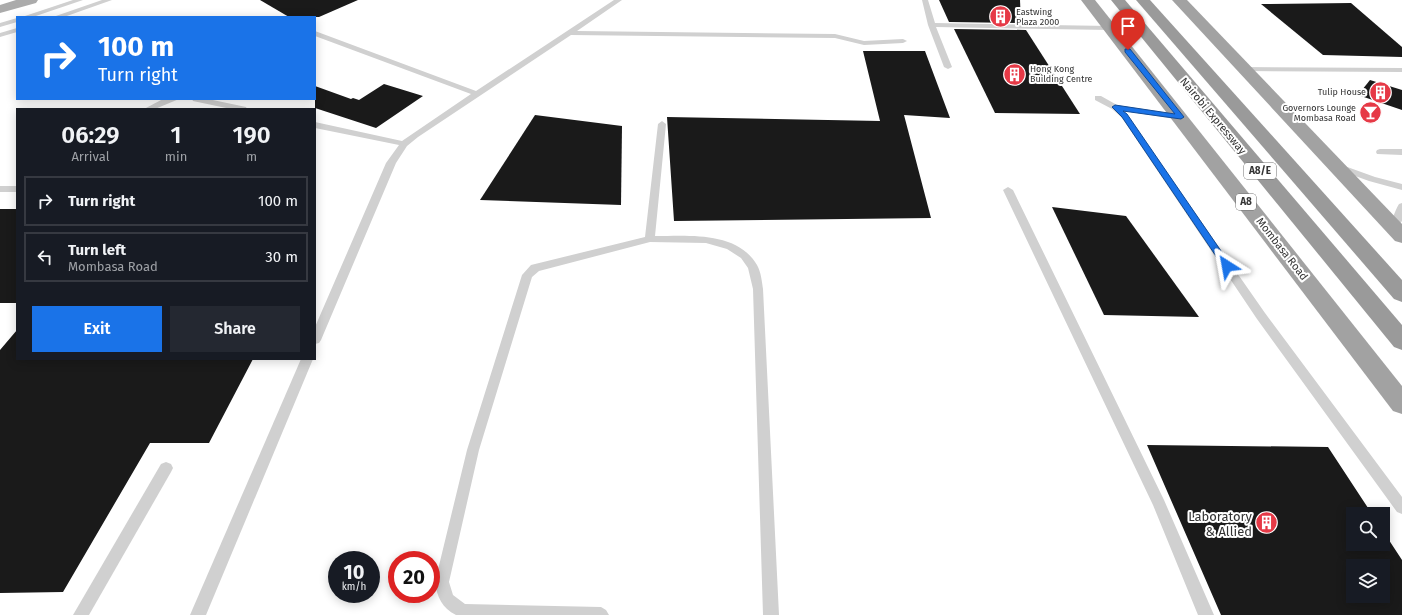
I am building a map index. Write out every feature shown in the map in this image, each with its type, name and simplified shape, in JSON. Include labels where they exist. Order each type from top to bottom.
[{"type":"highway","name":"Mombasa Road","points":[[1088,0],[1181,117],[1402,404]]},
{"type":"highway","name":"Nairobi Expressway","points":[[1118,0],[1402,341]]},
{"type":"highway","name":"A8/E","points":[[1143,0],[1402,294]]},
{"type":"highway","points":[[1178,0],[1398,231]]},
{"type":"main road","points":[[0,2],[8,0]]},
{"type":"main road","points":[[0,9],[31,0]]},
{"type":"lane","points":[[29,16],[80,0]]},
{"type":"lane","points":[[59,16],[109,0]]},
{"type":"lane","points":[[316,338],[391,162],[404,144],[415,135],[619,0]]},
{"type":"lane","points":[[925,0],[932,25],[948,67]]},
{"type":"lane","points":[[0,25],[16,20]]},
{"type":"lane","points":[[932,25],[1110,28]]},
{"type":"lane","points":[[0,35],[16,30]]},
{"type":"lane","points":[[316,33],[478,94]]},
{"type":"lane","points":[[570,33],[835,36],[864,43],[903,41]]},
{"type":"lane","points":[[1244,69],[1402,70]]},
{"type":"lane","points":[[1098,98],[1115,107],[1125,116],[1261,316],[1402,508]]},
{"type":"lane","points":[[150,108],[170,100]]},
{"type":"lane","points":[[201,100],[238,108]]},
{"type":"lane","points":[[1115,107],[1181,117]]},
{"type":"lane","points":[[316,124],[404,144]]},
{"type":"lane","points":[[650,239],[662,124]]},
{"type":"lane","points":[[1380,152],[1402,152]]},
{"type":"lane","points":[[1335,166],[1372,180],[1402,187]]},
{"type":"lane","points":[[0,189],[16,189]]},
{"type":"lane","points":[[1008,190],[1159,504],[1206,615]]},
{"type":"lane","points":[[1398,231],[1397,215],[1402,206]]},
{"type":"lane","points":[[601,615],[464,611],[452,605],[444,595],[442,582],[473,450],[527,276],[535,268],[547,264],[650,239],[706,240],[732,247],[745,256],[753,267],[758,289],[771,615]]},
{"type":"lane","points":[[198,615],[307,360]]},
{"type":"lane","points":[[81,615],[166,468]]},
{"type":"building","points":[[260,0],[358,0],[319,17],[287,16]]},
{"type":"building","name":"Eastwing Plaza 2000","points":[[939,0],[1020,0],[1021,23],[949,22]]},
{"type":"building","points":[[1351,3],[1402,47],[1402,57],[1323,55],[1261,4]]},
{"type":"building","name":"Hong Kong Building Centre","points":[[954,29],[1026,30],[1080,114],[995,113]]},
{"type":"building","points":[[863,51],[925,51],[950,118],[904,115],[931,218],[674,221],[667,117],[880,121]]},
{"type":"building","name":"Tulip House","points":[[1370,80],[1402,90],[1402,110],[1358,95]]},
{"type":"building","points":[[384,84],[423,96],[376,128],[315,108],[316,86],[351,99],[353,98],[359,100]]},
{"type":"building","points":[[535,115],[622,126],[621,205],[480,200]]},
{"type":"building","points":[[1052,207],[1126,216],[1199,317],[1104,315]]},
{"type":"building","points":[[0,209],[16,209],[16,303],[0,303]]},
{"type":"building","points":[[16,331],[16,360],[252,360],[209,443],[150,443],[63,592],[0,593],[0,350]]},
{"type":"building","name":"Laboratory & Allied","points":[[1147,445],[1328,447],[1367,507],[1346,507],[1346,551],[1390,551],[1390,542],[1402,560],[1402,615],[1221,615]]},
{"type":"place","name":"Eastwing Plaza 2000","points":[[1000,17]]},
{"type":"place","name":"Hong Kong Building Centre","points":[[1015,74]]},
{"type":"place","name":"Tulip House","points":[[1381,92]]},
{"type":"place","name":"Governors Lounge Mombasa Road","points":[[1371,113]]},
{"type":"place","name":"Laboratory & Allied","points":[[1267,523]]},
{"type":"route","points":[[1128,50],[1181,117],[1115,107],[1125,116],[1227,266]]}]
